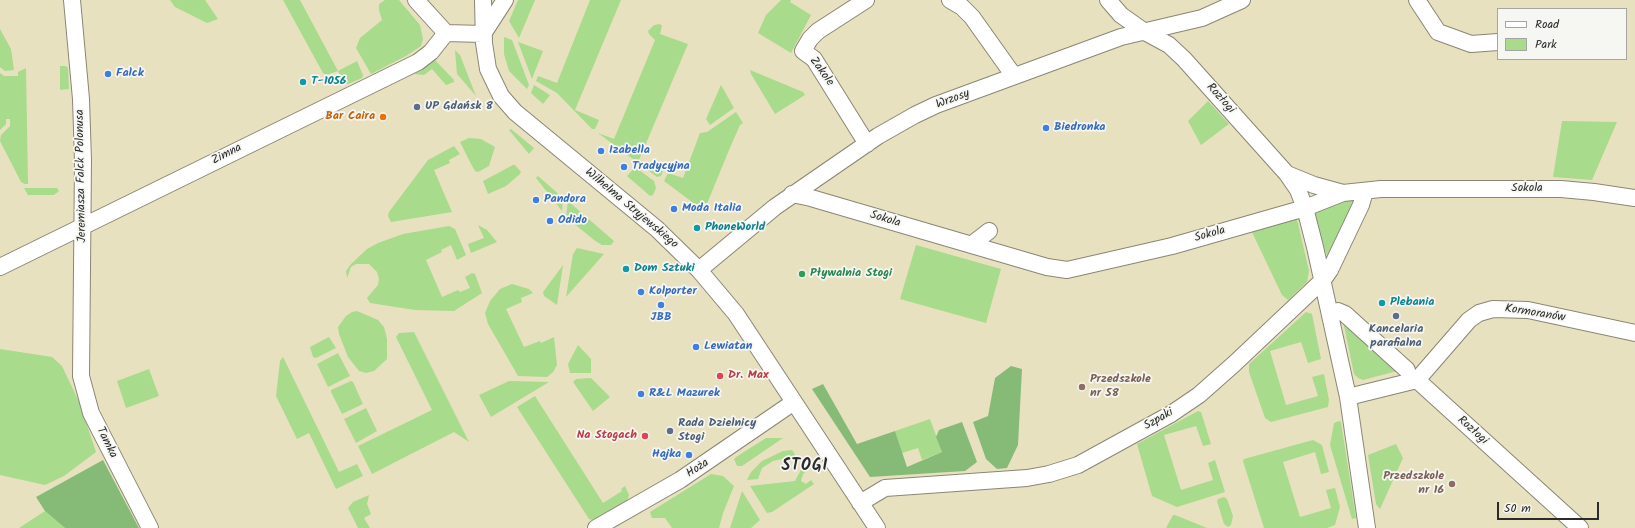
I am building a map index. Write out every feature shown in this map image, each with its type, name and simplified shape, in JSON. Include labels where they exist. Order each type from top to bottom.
[{"type":"street","name":"Jeremiasza Falck Polonusa","points":[[72,0],[81,99],[83,161],[81,352]]},
{"type":"street","points":[[416,0],[446,33],[483,34],[505,0]]},
{"type":"street","name":"Wilhelma Stryjewskiego","points":[[483,0],[483,34],[488,69],[501,96],[515,112],[657,229],[699,270],[736,314],[877,528]]},
{"type":"street","name":"Zakole","points":[[866,0],[818,31],[810,39],[803,51],[814,59],[867,144]]},
{"type":"street","points":[[950,0],[962,7],[972,17],[1014,76]]},
{"type":"street","name":"Rozłogi","points":[[1108,0],[1121,15],[1145,32],[1169,45],[1184,59],[1287,174],[1298,190],[1305,208],[1323,280],[1348,397],[1367,528]]},
{"type":"street","name":"Wrzosy","points":[[699,270],[757,220],[792,194],[895,126],[936,106],[1121,37],[1202,18],[1242,0]]},
{"type":"street","points":[[1417,0],[1438,32],[1471,44],[1497,42]]},
{"type":"street","name":"Zimna","points":[[0,267],[418,62],[432,52],[446,33]]},
{"type":"street","name":"Rozłogi","points":[[1287,174],[1314,185],[1343,193]]},
{"type":"street","name":"Sokola","points":[[792,194],[811,198],[1047,267],[1067,270],[1172,246],[1305,208],[1343,193],[1365,191],[1561,189],[1635,198]]},
{"type":"street","name":"Szpaki","points":[[860,503],[885,488],[1027,478],[1049,474],[1078,465],[1171,414],[1199,395],[1323,280],[1330,270],[1361,205],[1365,191]]},
{"type":"street","points":[[971,245],[989,231]]},
{"type":"street","name":"Kormoranów","points":[[1412,375],[1469,320],[1479,313],[1493,309],[1528,310],[1635,333]]},
{"type":"street","name":"Rozłogi","points":[[1338,311],[1345,314],[1580,528]]},
{"type":"street","name":"Tamka","points":[[81,352],[81,376],[91,413],[150,528]]},
{"type":"street","points":[[1348,397],[1412,375]]},
{"type":"street","name":"Hoża","points":[[596,528],[680,480],[794,402]]},
{"type":"green space","points":[[170,0],[205,0],[218,19],[207,23],[175,7]]},
{"type":"green space","points":[[283,0],[300,0],[338,71],[326,75],[323,73]]},
{"type":"green space","points":[[385,0],[399,0],[420,25],[423,39],[421,46],[406,56],[371,74],[356,48],[360,38],[382,20],[379,4]]},
{"type":"green space","points":[[518,0],[535,0],[519,38],[509,21]]},
{"type":"green space","points":[[590,0],[621,0],[575,110],[599,120],[595,129],[592,129],[557,93],[536,81],[538,76],[557,83]]},
{"type":"green space","points":[[781,0],[791,0],[790,2],[811,15],[791,53],[758,33],[766,15]]},
{"type":"green space","points":[[660,24],[662,26],[660,34],[688,44],[639,160],[663,171],[661,176],[657,177],[598,133],[614,139],[655,40],[648,31],[654,25]]},
{"type":"green space","points":[[0,29],[11,49],[14,70],[5,71],[0,67]]},
{"type":"green space","points":[[504,37],[512,40],[529,85],[527,89],[509,71],[504,54]]},
{"type":"green space","points":[[518,42],[543,51],[532,79]]},
{"type":"green space","points":[[455,50],[460,55],[476,96],[457,74]]},
{"type":"green space","points":[[435,60],[454,80],[454,82],[446,85],[432,69],[424,75],[414,74]]},
{"type":"green space","points":[[357,61],[363,75],[362,78],[345,84],[338,71]]},
{"type":"green space","points":[[60,66],[66,66],[68,68],[69,89],[60,90]]},
{"type":"green space","points":[[26,68],[28,184],[21,182],[0,141],[1,135],[10,126],[10,119],[6,119],[6,124],[0,130],[0,73],[4,76],[18,76],[18,72]]},
{"type":"green space","points":[[750,70],[803,92],[805,95],[775,114]]},
{"type":"green space","points":[[534,85],[550,95],[543,104],[531,93]]},
{"type":"green space","points":[[721,85],[734,108],[710,125],[706,119]]},
{"type":"green space","points":[[1208,101],[1229,124],[1201,145],[1188,121]]},
{"type":"green space","points":[[736,112],[743,123],[740,125],[704,211],[664,181],[668,173],[683,178],[700,133],[707,132]]},
{"type":"green space","points":[[1562,121],[1617,122],[1592,180],[1553,177]]},
{"type":"green space","points":[[511,129],[534,148],[529,154],[509,130]]},
{"type":"green space","points":[[469,138],[481,139],[495,147],[489,166],[478,172],[475,171],[460,142]]},
{"type":"green space","points":[[454,146],[460,154],[449,160],[450,163],[434,170],[452,212],[391,222],[388,216],[389,212],[428,160]]},
{"type":"green space","points":[[515,165],[521,172],[520,174],[506,186],[488,194],[483,181]]},
{"type":"green space","points":[[635,167],[654,181],[656,188],[653,195],[650,196],[627,176]]},
{"type":"green space","points":[[538,176],[563,198],[562,211],[536,178]]},
{"type":"green space","points":[[24,188],[57,188],[59,191],[54,195],[28,195]]},
{"type":"green space","points":[[1352,198],[1354,203],[1327,256],[1315,217],[1316,213],[1318,210]]},
{"type":"green space","points":[[568,201],[614,241],[611,245],[602,245],[566,217]]},
{"type":"green space","points":[[1296,215],[1309,271],[1307,282],[1288,300],[1282,295],[1250,228]]},
{"type":"green space","points":[[478,225],[487,230],[497,242],[471,253],[468,244],[484,238]]},
{"type":"green space","points":[[449,226],[455,229],[466,255],[457,260],[451,245],[441,250],[442,252],[426,260],[442,297],[458,290],[460,292],[470,288],[465,277],[472,273],[475,274],[482,293],[454,311],[415,310],[370,303],[367,298],[378,285],[379,279],[377,272],[369,264],[356,264],[351,267],[347,278],[346,271],[351,264],[367,249],[378,243],[403,234]]},
{"type":"green space","points":[[916,245],[1001,269],[986,323],[900,299]]},
{"type":"green space","points":[[577,248],[604,254],[566,297],[573,254]]},
{"type":"green space","points":[[563,265],[557,305],[544,296],[543,292]]},
{"type":"green space","points":[[512,284],[529,289],[533,293],[521,298],[522,302],[506,309],[524,347],[540,341],[541,343],[554,337],[557,365],[553,372],[547,377],[518,376],[488,324],[485,313],[490,301],[500,289]]},
{"type":"green space","points":[[357,311],[378,320],[384,327],[387,339],[387,359],[374,371],[366,373],[359,371],[348,357],[339,334],[338,327],[346,316]]},
{"type":"green space","points":[[1306,312],[1312,314],[1321,359],[1308,363],[1301,342],[1270,351],[1286,405],[1318,396],[1312,377],[1324,374],[1329,400],[1328,407],[1271,422],[1265,418],[1249,372],[1249,364]]},
{"type":"green space","points":[[1343,321],[1401,370],[1363,380],[1358,378],[1354,374]]},
{"type":"green space","points":[[414,332],[469,442],[454,432],[372,474],[358,446],[432,410],[396,337],[399,333]]},
{"type":"green space","points":[[329,337],[336,348],[316,358],[313,357],[310,347]]},
{"type":"green space","points":[[578,345],[591,359],[591,373],[570,373],[568,364]]},
{"type":"green space","points":[[0,349],[52,357],[62,366],[80,404],[96,452],[64,476],[45,485],[0,475]]},
{"type":"green space","points":[[338,353],[350,376],[328,387],[317,364]]},
{"type":"green space","points":[[283,357],[339,472],[357,464],[363,476],[336,489],[309,433],[297,439],[276,396],[280,361]]},
{"type":"green space","points":[[1011,366],[1022,369],[1018,445],[1007,468],[997,469],[986,459],[973,422],[988,416],[995,378]]},
{"type":"green space","points":[[149,369],[159,396],[126,408],[117,381]]},
{"type":"green space","points":[[591,378],[610,397],[593,411],[573,382],[576,379]]},
{"type":"green space","points":[[351,381],[353,382],[363,404],[342,414],[331,390]]},
{"type":"green space","points":[[509,381],[549,382],[491,417],[479,395]]},
{"type":"green space","points":[[823,384],[857,444],[895,431],[907,467],[942,452],[936,437],[939,430],[962,422],[977,462],[965,471],[870,477],[812,389]]},
{"type":"green space","points":[[535,396],[603,503],[622,491],[621,489],[625,486],[629,495],[627,501],[592,520],[589,519],[517,407]]},
{"type":"green space","points":[[366,408],[377,431],[356,443],[344,419]]},
{"type":"green space","points":[[1198,411],[1201,412],[1211,444],[1203,446],[1196,426],[1164,435],[1181,490],[1213,480],[1208,463],[1215,460],[1225,492],[1177,507],[1152,496],[1137,444]]},
{"type":"green space","points":[[930,419],[942,452],[922,460],[918,448],[902,453],[895,431]]},
{"type":"green space","points":[[1339,421],[1341,422],[1356,518],[1352,519],[1330,445],[1334,423]]},
{"type":"green space","points":[[766,438],[783,438],[742,466],[737,466],[734,459],[736,457]]},
{"type":"green space","points":[[1313,440],[1322,445],[1329,472],[1321,474],[1315,452],[1283,462],[1300,517],[1331,508],[1326,490],[1335,488],[1340,507],[1335,525],[1327,528],[1264,528],[1243,461],[1244,459]]},
{"type":"green space","points":[[1396,444],[1403,458],[1380,509],[1376,504],[1368,455]]},
{"type":"green space","points":[[792,450],[796,456],[773,461],[762,468],[758,479],[747,480],[751,472],[762,461],[783,451]]},
{"type":"green space","points":[[103,460],[139,528],[65,528],[45,511],[36,497]]},
{"type":"green space","points":[[804,461],[809,469],[803,474],[801,481],[806,484],[811,480],[814,484],[772,512],[767,513],[750,486],[795,481],[803,466],[802,462]]},
{"type":"green space","points":[[711,474],[723,476],[734,486],[723,513],[719,528],[672,528],[665,518],[652,518],[650,512]]},
{"type":"green space","points":[[742,491],[760,520],[751,528],[730,528]]},
{"type":"green space","points":[[369,495],[367,504],[371,514],[364,518],[370,528],[358,528],[348,508],[353,502]]},
{"type":"green space","points":[[1224,497],[1227,499],[1233,516],[1231,525],[1228,527],[1224,524],[1217,501],[1218,499]]},
{"type":"green space","points":[[45,511],[65,528],[19,528]]},
{"type":"green space","points":[[1173,515],[1175,515],[1207,528],[1166,528]]},
{"type":"place","name":"Falck","points":[[108,74]]},
{"type":"place","name":"T-1056","points":[[303,82]]},
{"type":"place","name":"UP Gdańsk 8","points":[[417,107]]},
{"type":"place","name":"Bar Caira","points":[[383,117]]},
{"type":"place","name":"Biedronka","points":[[1046,128]]},
{"type":"place","name":"Izabella","points":[[601,151]]},
{"type":"place","name":"Tradycyjna","points":[[624,167]]},
{"type":"place","name":"Pandora","points":[[536,200]]},
{"type":"place","name":"Moda Italia","points":[[674,209]]},
{"type":"place","name":"Odido","points":[[550,221]]},
{"type":"place","name":"PhoneWorld","points":[[697,228]]},
{"type":"place","name":"Dom Sztuki","points":[[626,269]]},
{"type":"place","name":"Pływalnia Stogi","points":[[802,274]]},
{"type":"place","name":"Kolporter","points":[[641,292]]},
{"type":"place","name":"Plebania","points":[[1382,303]]},
{"type":"place","name":"JBB","points":[[661,305]]},
{"type":"place","name":"Kancelaria parafialna","points":[[1396,316]]},
{"type":"place","name":"Lewiatan","points":[[696,347]]},
{"type":"place","name":"Dr. Max","points":[[720,376]]},
{"type":"place","name":"Przedszkole nr 58","points":[[1082,387]]},
{"type":"place","name":"R&L Mazurek","points":[[641,394]]},
{"type":"place","name":"Rada Dzielnicy Stogi","points":[[670,431]]},
{"type":"place","name":"Na Stogach","points":[[645,436]]},
{"type":"place","name":"Hajka","points":[[689,455]]},
{"type":"place","name":"Przedszkole nr 16","points":[[1452,484]]},
{"type":"district","name":"STOGI","points":[[805,467]]}]
